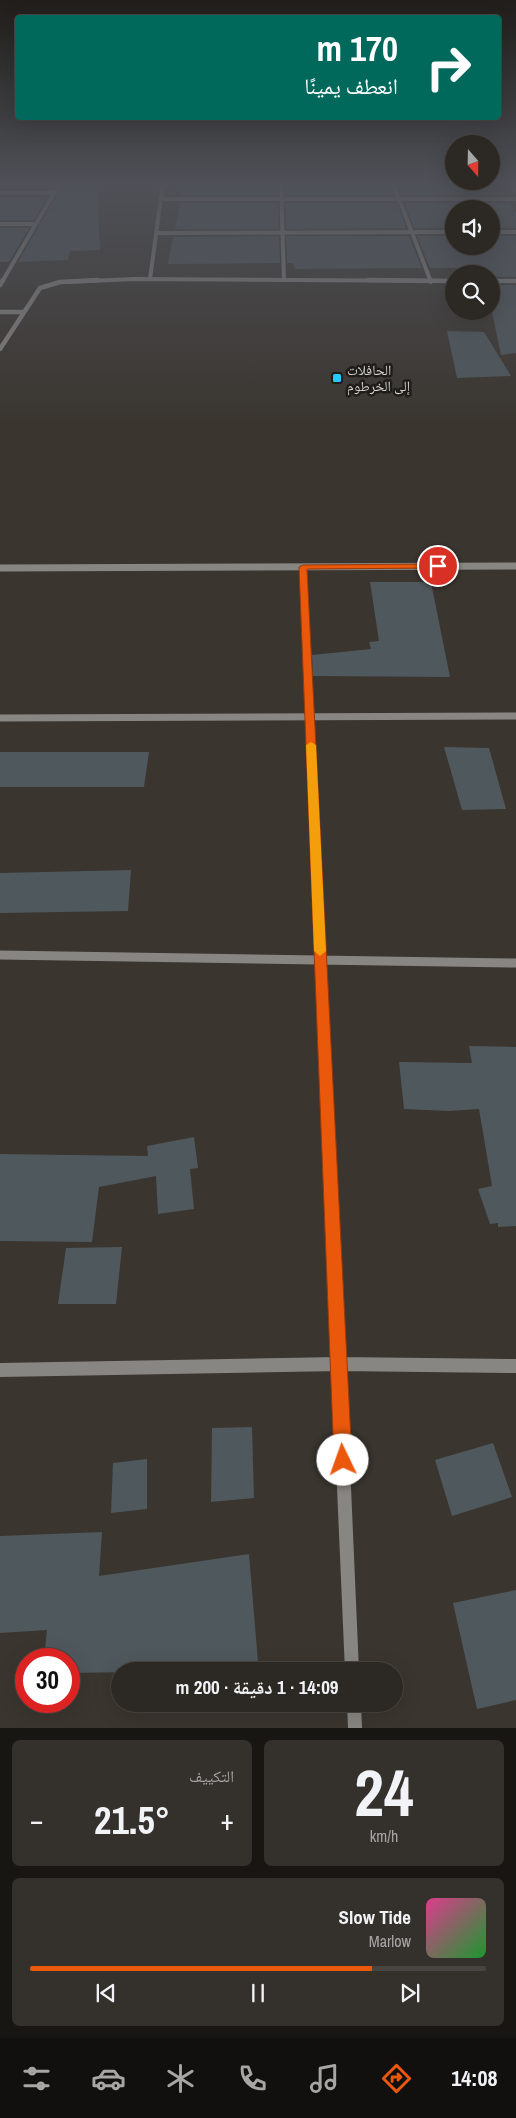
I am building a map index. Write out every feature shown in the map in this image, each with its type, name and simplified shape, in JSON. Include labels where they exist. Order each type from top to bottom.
[{"type":"street","points":[[150,279],[152,264]]},
{"type":"street","points":[[283,264],[284,280]]},
{"type":"street","points":[[424,264],[431,282]]},
{"type":"street","points":[[6,265],[12,265]]},
{"type":"street","points":[[0,285],[12,265]]},
{"type":"street","points":[[0,349],[40,288],[60,282],[150,279],[445,282]]},
{"type":"street","points":[[500,281],[516,281]]},
{"type":"street","points":[[0,312],[24,312]]},
{"type":"street","points":[[0,568],[516,566]]},
{"type":"street","points":[[303,567],[352,1662]]},
{"type":"street","points":[[0,718],[310,715],[516,716]]},
{"type":"street","points":[[0,954],[516,963]]},
{"type":"street","points":[[0,1370],[339,1364],[516,1366]]},
{"type":"street","points":[[354,1712],[355,1728]]},
{"type":"building","points":[[293,264],[420,264],[422,268],[295,269]]},
{"type":"building","points":[[428,264],[516,264],[516,277],[500,277],[500,265],[445,265],[445,268],[430,268]]},
{"type":"building","points":[[500,285],[516,285],[516,353],[501,355],[494,320],[500,320]]},
{"type":"building","points":[[447,331],[484,332],[511,376],[457,378]]},
{"type":"building","points":[[370,582],[431,582],[450,677],[313,676],[312,655],[371,649],[369,642],[379,641]]},
{"type":"building","points":[[444,747],[489,748],[506,809],[462,810]]},
{"type":"building","points":[[0,752],[149,752],[144,787],[0,787]]},
{"type":"building","points":[[131,870],[128,911],[0,913],[0,873]]},
{"type":"building","points":[[469,1046],[516,1047],[516,1226],[498,1227],[498,1223],[490,1224],[478,1189],[492,1186],[479,1109],[449,1111],[404,1109],[399,1062],[472,1063]]},
{"type":"building","points":[[194,1137],[198,1168],[190,1169],[194,1209],[158,1214],[156,1176],[99,1187],[92,1242],[0,1241],[0,1154],[148,1156],[147,1146]]},
{"type":"building","points":[[122,1247],[116,1304],[58,1304],[66,1248]]},
{"type":"building","points":[[252,1427],[254,1498],[211,1502],[212,1428]]},
{"type":"building","points":[[493,1443],[512,1497],[452,1516],[435,1460]]},
{"type":"building","points":[[147,1459],[147,1509],[111,1513],[113,1463]]},
{"type":"building","points":[[102,1532],[99,1576],[249,1554],[258,1662],[111,1662],[111,1672],[80,1673],[80,1648],[45,1648],[47,1630],[0,1633],[0,1536]]},
{"type":"building","points":[[516,1590],[516,1700],[477,1709],[453,1603]]},
{"type":"slow traffic","points":[[311,745],[320,951]]},
{"type":"place","name":"الحافلات إلى الخرطوم","points":[[337,378]]},
{"type":"route","points":[[343,1460],[303,567],[438,566]]}]
